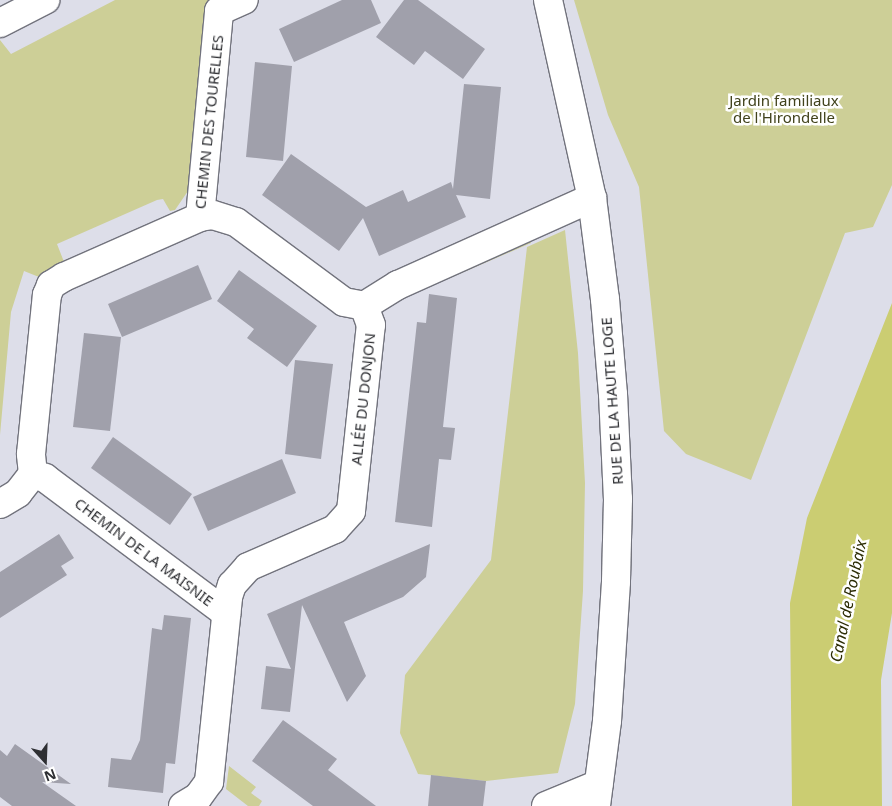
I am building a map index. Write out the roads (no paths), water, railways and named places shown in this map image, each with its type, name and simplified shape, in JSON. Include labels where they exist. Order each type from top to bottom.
[{"type":"street","points":[[0,23],[45,0]]},
{"type":"street","name":"CHEMIN DES TOURELLES","points":[[244,0],[219,11],[200,217],[225,216],[236,222],[344,302],[364,306]]},
{"type":"street","name":"RUE DE LA HAUTE LOGE","points":[[548,0],[592,198],[605,299],[618,499],[612,647],[597,795]]},
{"type":"street","points":[[364,306],[398,285],[592,198]]},
{"type":"street","points":[[0,504],[18,493],[33,474],[31,454],[46,295],[51,285],[200,217]]},
{"type":"street","name":"ALLÉE DU DONJON","points":[[226,614],[232,585],[244,571],[335,529],[351,511],[371,325],[364,306]]},
{"type":"street","name":"CHEMIN DE LA MAISNIE","points":[[33,474],[59,487],[226,614],[209,782],[198,797],[183,806]]},
{"type":"street","points":[[546,806],[597,795]]},
{"type":"water","name":"Canal de Roubaix","points":[[892,303],[892,613],[881,680],[882,806],[792,806],[790,603],[807,518]]},
{"type":"park label","name":"Jardin familiaux de l'Hirondelle","points":[[784,108]]}]
